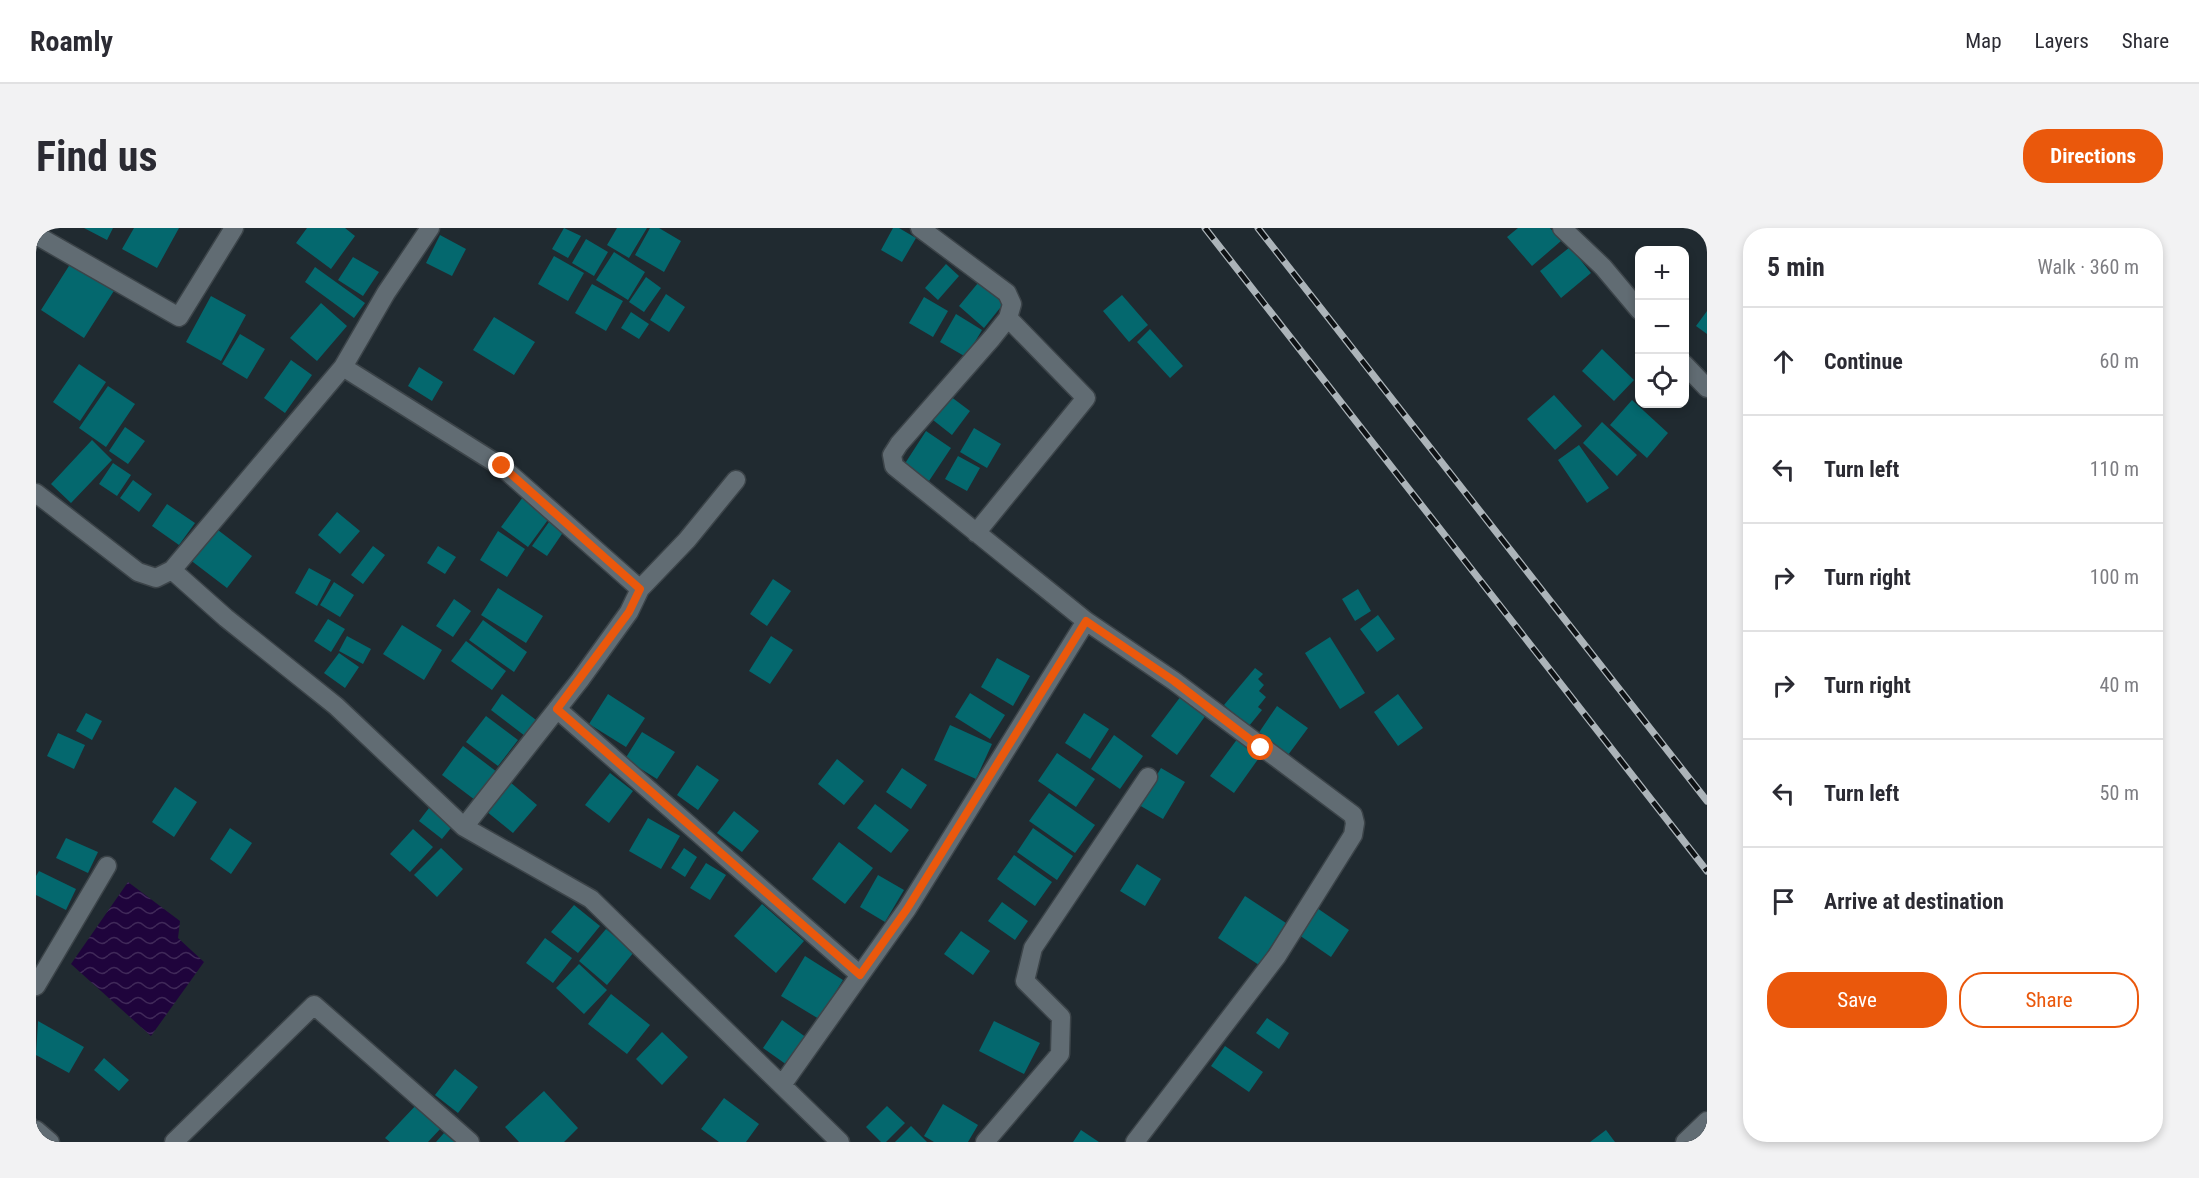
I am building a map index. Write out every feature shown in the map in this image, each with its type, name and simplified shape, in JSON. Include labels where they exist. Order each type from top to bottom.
[{"type":"street","points":[[36,235],[179,318],[234,228]]},
{"type":"street","points":[[36,494],[138,573],[156,578],[172,570],[343,367],[386,293],[430,228]]},
{"type":"street","points":[[920,228],[1007,293],[1012,304],[1008,318],[899,444],[892,455],[894,466],[903,476],[1086,621],[1174,681],[1353,815],[1355,823],[1353,835],[1277,956],[1135,1142]]},
{"type":"street","points":[[1562,228],[1603,267],[1635,305]]},
{"type":"street","points":[[976,533],[1086,398],[1008,318]]},
{"type":"street","points":[[343,367],[502,466],[640,589]]},
{"type":"street","points":[[1689,369],[1707,388]]},
{"type":"street","points":[[464,827],[557,709],[629,612],[640,589],[687,540],[736,480]]},
{"type":"street","points":[[172,570],[226,618],[336,706],[464,827],[591,898],[840,1142]]},
{"type":"street","points":[[782,1085],[907,909],[1086,621]]},
{"type":"street","points":[[557,709],[860,975]]},
{"type":"street","points":[[985,1142],[1060,1054],[1061,1017],[1025,981],[1033,948],[1148,777]]},
{"type":"street","points":[[36,986],[107,866]]},
{"type":"street","points":[[174,1142],[314,1005],[470,1142]]},
{"type":"street","points":[[1685,1142],[1707,1121]]},
{"type":"street","points":[[36,1130],[50,1142]]},
{"type":"water","points":[[128,882],[180,921],[178,938],[204,962],[151,1036],[71,964]]},
{"type":"building","points":[[84,228],[113,228],[107,240]]},
{"type":"building","points":[[134,228],[179,228],[157,268],[122,249]]},
{"type":"building","points":[[307,228],[345,228],[355,236],[331,269],[296,243]]},
{"type":"building","points":[[564,228],[581,236],[568,258],[552,249]]},
{"type":"building","points":[[617,228],[647,228],[629,258],[607,245]]},
{"type":"building","points":[[650,228],[659,228],[681,241],[664,272],[635,255]]},
{"type":"building","points":[[893,228],[899,228],[916,238],[902,262],[881,250]]},
{"type":"building","points":[[1518,228],[1550,228],[1561,241],[1532,266],[1507,237]]},
{"type":"building","points":[[440,235],[466,249],[452,276],[426,263]]},
{"type":"building","points":[[586,239],[608,252],[594,276],[572,263]]},
{"type":"building","points":[[1570,247],[1591,273],[1561,298],[1540,271]]},
{"type":"building","points":[[614,252],[645,272],[628,300],[596,280]]},
{"type":"building","points":[[554,256],[584,273],[568,301],[538,284]]},
{"type":"building","points":[[353,257],[379,272],[363,296],[338,280]]},
{"type":"building","points":[[74,258],[117,286],[84,338],[41,310]]},
{"type":"building","points":[[946,264],[959,276],[938,300],[925,288]]},
{"type":"building","points":[[315,267],[365,303],[354,318],[305,282]]},
{"type":"building","points":[[646,277],[661,288],[644,312],[629,302]]},
{"type":"building","points":[[978,283],[1004,303],[984,328],[959,306]]},
{"type":"building","points":[[592,284],[623,301],[606,331],[575,313]]},
{"type":"building","points":[[666,294],[685,307],[669,332],[650,320]]},
{"type":"building","points":[[1122,295],[1148,325],[1129,342],[1103,311]]},
{"type":"building","points":[[211,296],[246,315],[221,361],[186,342]]},
{"type":"building","points":[[924,297],[948,311],[933,337],[909,323]]},
{"type":"building","points":[[321,303],[347,326],[317,361],[290,338]]},
{"type":"building","points":[[1707,311],[1707,334],[1696,326]]},
{"type":"building","points":[[631,312],[649,324],[639,339],[621,328]]},
{"type":"building","points":[[956,314],[982,330],[966,357],[940,342]]},
{"type":"building","points":[[494,317],[535,342],[514,375],[473,350]]},
{"type":"building","points":[[1150,329],[1183,366],[1170,378],[1137,342]]},
{"type":"building","points":[[240,334],[265,349],[247,379],[222,364]]},
{"type":"building","points":[[1602,349],[1634,380],[1614,401],[1582,371]]},
{"type":"building","points":[[291,360],[312,375],[285,413],[264,398]]},
{"type":"building","points":[[79,364],[106,382],[80,421],[53,402]]},
{"type":"building","points":[[419,367],[443,382],[432,401],[408,386]]},
{"type":"building","points":[[108,386],[135,404],[106,447],[79,428]]},
{"type":"building","points":[[1554,395],[1582,426],[1555,450],[1527,419]]},
{"type":"building","points":[[950,396],[970,411],[952,435],[933,420]]},
{"type":"building","points":[[1632,400],[1635,403],[1635,408],[1641,408],[1668,433],[1647,458],[1610,425]]},
{"type":"building","points":[[1602,422],[1637,455],[1617,476],[1583,443]]},
{"type":"building","points":[[125,427],[145,441],[128,464],[109,451]]},
{"type":"building","points":[[974,428],[1001,444],[987,468],[960,452]]},
{"type":"building","points":[[926,431],[951,448],[929,481],[904,465]]},
{"type":"building","points":[[92,440],[112,460],[71,503],[51,484]]},
{"type":"building","points":[[1579,445],[1609,488],[1587,503],[1558,460]]},
{"type":"building","points":[[958,456],[980,468],[967,491],[945,479]]},
{"type":"building","points":[[113,463],[131,475],[117,496],[99,484]]},
{"type":"building","points":[[133,480],[152,494],[139,512],[120,498]]},
{"type":"building","points":[[523,497],[550,517],[528,547],[501,527]]},
{"type":"building","points":[[167,504],[195,523],[179,545],[152,526]]},
{"type":"building","points":[[337,512],[360,531],[340,554],[318,535]]},
{"type":"building","points":[[549,522],[564,531],[547,556],[532,546]]},
{"type":"building","points":[[214,527],[252,556],[227,588],[189,559]]},
{"type":"building","points":[[498,531],[525,549],[507,577],[480,560]]},
{"type":"building","points":[[373,546],[385,555],[363,584],[351,575]]},
{"type":"building","points":[[438,546],[456,557],[445,574],[427,563]]},
{"type":"building","points":[[309,568],[331,580],[317,606],[295,593]]},
{"type":"building","points":[[773,579],[791,591],[767,626],[750,614]]},
{"type":"building","points":[[334,582],[354,595],[340,617],[320,605]]},
{"type":"building","points":[[498,588],[543,616],[526,643],[481,615]]},
{"type":"building","points":[[1358,589],[1371,611],[1355,621],[1342,599]]},
{"type":"building","points":[[454,599],[471,611],[453,637],[436,626]]},
{"type":"building","points":[[1378,615],[1395,639],[1377,652],[1360,629]]},
{"type":"building","points":[[328,619],[345,629],[331,652],[314,641]]},
{"type":"building","points":[[483,620],[527,652],[514,672],[469,640]]},
{"type":"building","points":[[402,625],[442,650],[424,680],[383,654]]},
{"type":"building","points":[[347,636],[371,649],[363,664],[339,651]]},
{"type":"building","points":[[771,636],[793,650],[770,684],[749,671]]},
{"type":"building","points":[[1330,637],[1365,693],[1340,709],[1305,653]]},
{"type":"building","points":[[466,641],[506,671],[492,690],[451,661]]},
{"type":"building","points":[[339,653],[359,667],[345,688],[324,673]]},
{"type":"building","points":[[997,658],[1030,676],[1013,706],[981,687]]},
{"type":"building","points":[[1255,668],[1263,674],[1258,679],[1264,685],[1259,691],[1266,697],[1258,707],[1262,710],[1249,726],[1224,705]]},
{"type":"building","points":[[970,693],[1005,715],[990,739],[955,717]]},
{"type":"building","points":[[502,694],[540,723],[529,739],[491,710]]},
{"type":"building","points":[[608,694],[645,718],[626,747],[589,724]]},
{"type":"building","points":[[1398,694],[1423,728],[1398,746],[1374,712]]},
{"type":"building","points":[[1181,696],[1206,715],[1177,755],[1151,736]]},
{"type":"building","points":[[1277,706],[1308,728],[1288,755],[1258,734]]},
{"type":"building","points":[[86,713],[102,721],[92,740],[76,731]]},
{"type":"building","points":[[1084,713],[1109,729],[1090,759],[1065,743]]},
{"type":"building","points":[[486,716],[518,740],[498,766],[466,742]]},
{"type":"building","points":[[950,725],[992,744],[976,779],[934,760]]},
{"type":"building","points":[[642,732],[675,752],[657,779],[625,759]]},
{"type":"building","points":[[58,733],[85,745],[74,769],[47,756]]},
{"type":"building","points":[[1114,735],[1143,756],[1120,789],[1091,769]]},
{"type":"building","points":[[1238,738],[1261,755],[1234,793],[1210,776]]},
{"type":"building","points":[[463,746],[497,772],[475,800],[442,775]]},
{"type":"building","points":[[1057,753],[1095,779],[1076,807],[1038,781]]},
{"type":"building","points":[[837,759],[864,781],[844,805],[818,784]]},
{"type":"building","points":[[697,765],[719,780],[698,810],[677,795]]},
{"type":"building","points":[[902,768],[927,785],[911,809],[886,792]]},
{"type":"building","points":[[1161,768],[1185,782],[1163,819],[1139,805]]},
{"type":"building","points":[[610,773],[633,791],[609,823],[585,805]]},
{"type":"building","points":[[510,782],[537,805],[513,833],[486,811]]},
{"type":"building","points":[[175,787],[197,802],[174,837],[152,822]]},
{"type":"building","points":[[1049,793],[1095,825],[1075,853],[1029,821]]},
{"type":"building","points":[[432,804],[455,823],[442,839],[419,821]]},
{"type":"building","points":[[875,804],[909,830],[891,853],[857,828]]},
{"type":"building","points":[[734,811],[759,831],[742,852],[717,833]]},
{"type":"building","points":[[648,818],[680,836],[661,869],[629,851]]},
{"type":"building","points":[[230,828],[252,843],[231,874],[210,859]]},
{"type":"building","points":[[1033,828],[1073,856],[1057,880],[1017,852]]},
{"type":"building","points":[[413,829],[433,847],[410,872],[390,854]]},
{"type":"building","points":[[66,838],[98,852],[88,873],[56,858]]},
{"type":"building","points":[[839,842],[873,868],[845,904],[812,879]]},
{"type":"building","points":[[441,848],[463,869],[437,897],[414,875]]},
{"type":"building","points":[[684,848],[697,857],[685,877],[671,868]]},
{"type":"building","points":[[1014,855],[1052,882],[1035,906],[997,879]]},
{"type":"building","points":[[706,863],[726,875],[710,900],[690,888]]},
{"type":"building","points":[[1137,864],[1161,879],[1145,906],[1120,891]]},
{"type":"building","points":[[39,871],[76,889],[66,910],[36,895],[36,876]]},
{"type":"building","points":[[878,875],[904,890],[885,922],[860,907]]},
{"type":"building","points":[[1245,896],[1286,923],[1259,965],[1218,938]]},
{"type":"building","points":[[1002,902],[1028,921],[1015,940],[988,921]]},
{"type":"building","points":[[762,904],[804,941],[776,973],[734,936]]},
{"type":"building","points":[[574,905],[600,926],[578,953],[551,932]]},
{"type":"building","points":[[1317,908],[1349,930],[1331,957],[1299,935]]},
{"type":"building","points":[[606,929],[634,952],[607,985],[579,961]]},
{"type":"building","points":[[961,931],[990,951],[973,975],[944,954]]},
{"type":"building","points":[[545,938],[572,958],[553,983],[526,963]]},
{"type":"building","points":[[805,956],[843,980],[819,1019],[781,996]]},
{"type":"building","points":[[579,964],[607,990],[584,1014],[556,988]]},
{"type":"building","points":[[611,994],[650,1025],[627,1054],[588,1024]]},
{"type":"building","points":[[1267,1018],[1289,1033],[1279,1049],[1256,1033]]},
{"type":"building","points":[[782,1020],[807,1038],[787,1065],[763,1048]]},
{"type":"building","points":[[38,1021],[84,1047],[69,1073],[36,1055]]},
{"type":"building","points":[[994,1021],[1040,1043],[1024,1074],[979,1051]]},
{"type":"building","points":[[662,1032],[688,1057],[662,1085],[636,1059]]},
{"type":"building","points":[[1225,1046],[1263,1072],[1249,1092],[1211,1066]]},
{"type":"building","points":[[104,1058],[129,1080],[119,1091],[94,1070]]},
{"type":"building","points":[[455,1069],[478,1087],[458,1113],[435,1095]]},
{"type":"building","points":[[544,1091],[578,1128],[564,1142],[519,1142],[505,1127]]},
{"type":"building","points":[[724,1098],[759,1124],[746,1142],[719,1142],[701,1129]]},
{"type":"building","points":[[418,1103],[442,1127],[428,1142],[390,1142],[385,1138]]},
{"type":"building","points":[[943,1104],[978,1125],[968,1142],[934,1142],[924,1136]]},
{"type":"building","points":[[887,1106],[905,1123],[886,1142],[881,1142],[866,1127]]},
{"type":"building","points":[[911,1126],[927,1142],[895,1142]]},
{"type":"building","points":[[1081,1130],[1099,1142],[1073,1142]]},
{"type":"building","points":[[1606,1130],[1615,1142],[1590,1142]]},
{"type":"building","points":[[444,1133],[455,1142],[436,1142]]},
{"type":"railway","points":[[1205,228],[1707,871]]},
{"type":"railway","points":[[1258,228],[1707,801]]},
{"type":"route","points":[[502,466],[640,589],[629,612],[557,709],[860,975],[907,909],[1086,621],[1174,681],[1261,748]]}]
